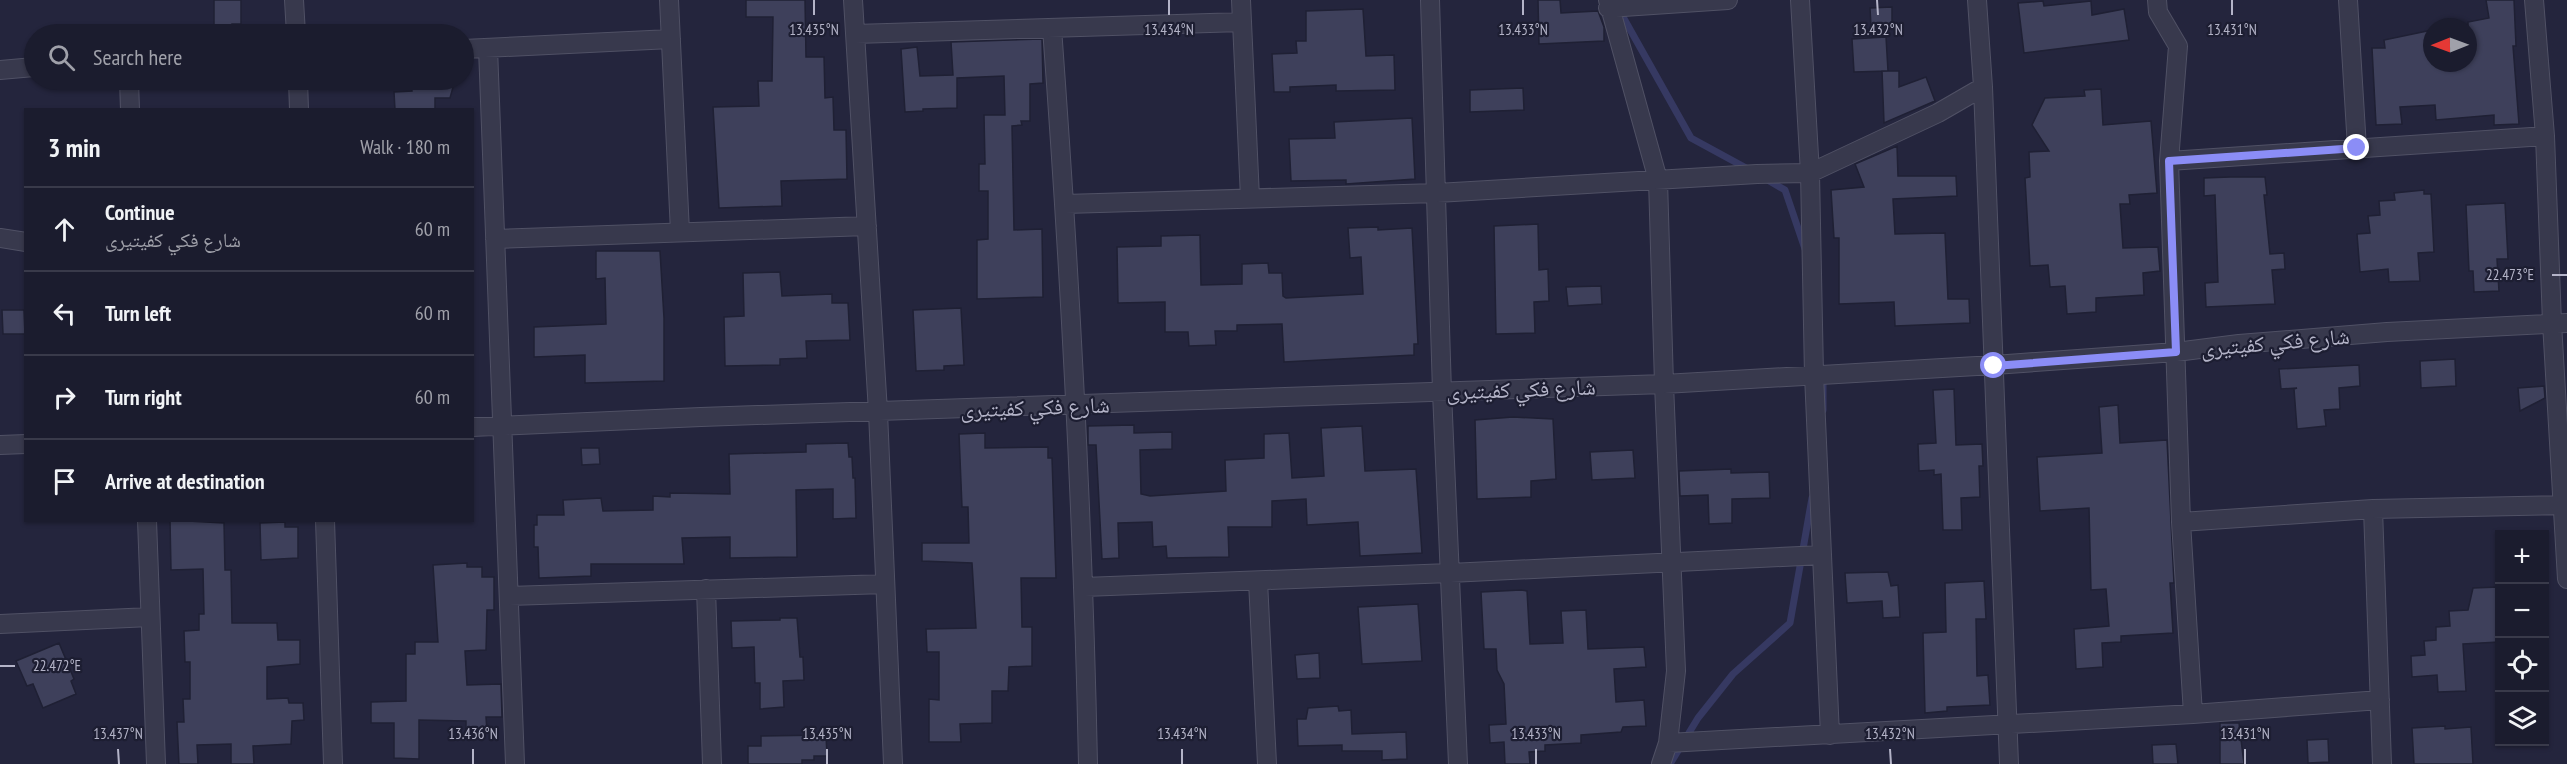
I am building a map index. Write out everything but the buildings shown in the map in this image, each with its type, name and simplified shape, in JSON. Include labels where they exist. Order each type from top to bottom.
[{"type":"street","points":[[294,0],[295,24]]},
{"type":"street","points":[[669,0],[680,232]]},
{"type":"street","points":[[853,0],[878,412],[893,764]]},
{"type":"street","points":[[1241,0],[1250,198]]},
{"type":"street","points":[[1430,0],[1442,392],[1458,764]]},
{"type":"street","points":[[1661,764],[1668,743],[1676,671],[1658,180],[1608,4],[1728,0]]},
{"type":"street","points":[[1800,0],[1810,173],[1814,375],[1830,735]]},
{"type":"street","points":[[1977,0],[1983,87],[2009,764]]},
{"type":"street","points":[[2157,0],[2157,12],[2178,46],[2169,161],[2181,522],[2193,714]]},
{"type":"street","points":[[2348,0],[2357,148]]},
{"type":"street","points":[[2534,0],[2559,323],[2567,579]]},
{"type":"street","points":[[855,34],[1242,22]]},
{"type":"street","points":[[1052,28],[1065,204],[1084,587],[1088,764]]},
{"type":"street","points":[[474,49],[670,39]]},
{"type":"street","points":[[488,48],[515,764]]},
{"type":"street","points":[[0,70],[24,68]]},
{"type":"street","points":[[1065,204],[1437,193],[1810,173],[1938,113],[1983,87]]},
{"type":"street","points":[[129,90],[130,108]]},
{"type":"street","points":[[299,90],[300,108]]},
{"type":"street","points":[[2169,161],[2545,136]]},
{"type":"street","points":[[495,239],[867,226]]},
{"type":"street","points":[[0,238],[24,242]]},
{"type":"street","name":"شارع فكي كفيتيرى","points":[[474,427],[1664,384],[1994,366],[2387,332],[2559,323]]},
{"type":"street","points":[[0,445],[24,444]]},
{"type":"street","points":[[2181,522],[2373,509],[2565,505]]},
{"type":"street","points":[[2373,509],[2382,764]]},
{"type":"street","points":[[147,522],[156,764]]},
{"type":"street","points":[[325,522],[333,764]]},
{"type":"street","points":[[1084,587],[1450,573],[1822,555]]},
{"type":"street","points":[[1258,581],[1267,764]]},
{"type":"street","points":[[509,596],[885,584]]},
{"type":"street","points":[[706,589],[712,764]]},
{"type":"street","points":[[0,624],[150,617]]},
{"type":"street","points":[[1668,743],[2193,714],[2380,700]]},
{"type":"waterway","points":[[1618,8],[1691,138],[1748,169]]},
{"type":"waterway","points":[[1766,179],[1785,190],[1805,249]]},
{"type":"waterway","points":[[1823,382],[1823,410]]},
{"type":"waterway","points":[[1670,764],[1698,718],[1733,674],[1790,623],[1812,498]]},
{"type":"route","points":[[1994,366],[2176,352],[2169,161],[2357,148]]}]
